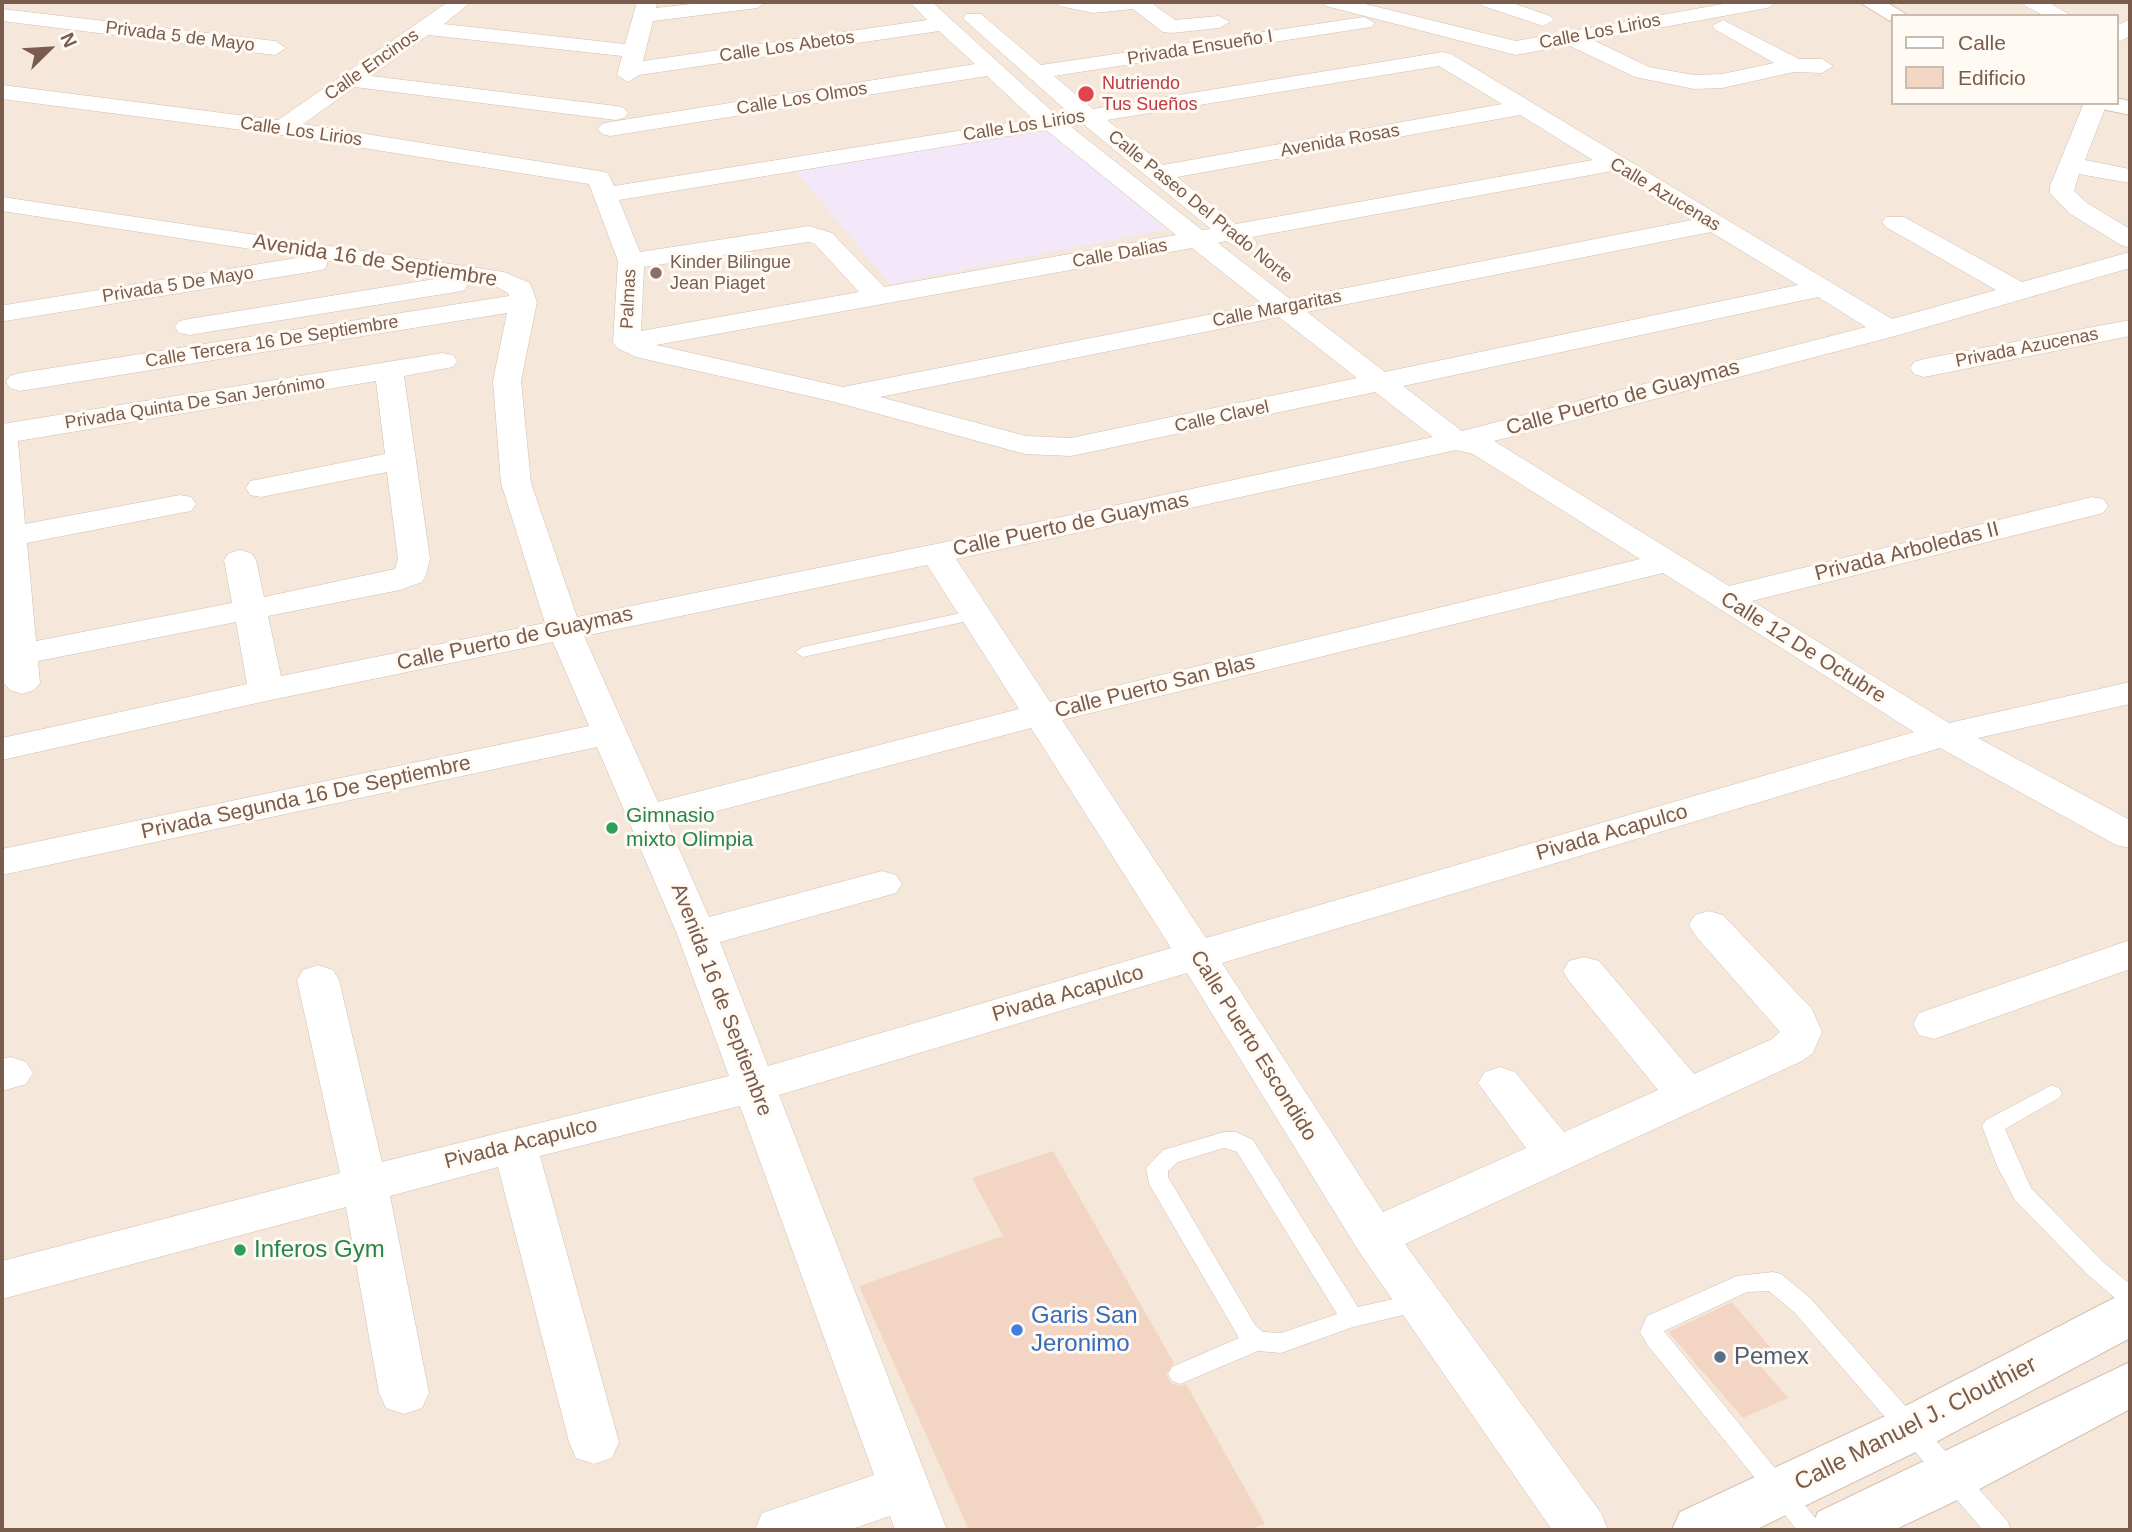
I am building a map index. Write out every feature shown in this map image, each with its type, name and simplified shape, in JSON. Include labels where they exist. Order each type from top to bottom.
[{"type":"street","name":"Calle Encinos","points":[[282,128],[461,2]]},
{"type":"street","points":[[602,186],[613,121],[645,9],[757,2]]},
{"type":"street","name":"Calle Paseo Del Prado Norte","points":[[920,2],[949,13],[1036,72],[1264,259]]},
{"type":"street","points":[[1067,2],[1093,7],[1138,2],[1176,28],[1239,19]]},
{"type":"street","name":"Calle Los Lirios","points":[[1333,2],[1516,48],[1684,11],[1767,2]]},
{"type":"street","points":[[1490,2],[1542,20]]},
{"type":"street","points":[[1651,2],[1684,11]]},
{"type":"street","points":[[1870,2],[1894,14]]},
{"type":"street","points":[[2032,2],[2058,14]]},
{"type":"street","name":"Calle Los Abetos","points":[[425,28],[632,61],[949,13]]},
{"type":"street","name":"Calle Paseo Del Prado Norte","points":[[949,13],[993,68],[1050,122],[1200,240],[1298,297],[1394,380],[1474,441]]},
{"type":"street","name":"Privada 5 de Mayo","points":[[2,15],[275,48]]},
{"type":"street","name":"Privada Ensueño I","points":[[1036,72],[1364,23]]},
{"type":"street","points":[[2118,37],[2130,24]]},
{"type":"street","points":[[1723,26],[1794,65]]},
{"type":"street","points":[[1570,38],[1643,72],[1694,82],[1722,81],[1794,65],[1822,66]]},
{"type":"street","name":"Calle Los Lirios","points":[[2,92],[282,128],[602,186],[1050,122],[1443,59]]},
{"type":"street","name":"Calle Azucenas","points":[[1443,59],[1820,289],[1880,331],[1935,376]]},
{"type":"street","name":"Calle Los Olmos","points":[[353,80],[613,121],[993,68]]},
{"type":"street","points":[[2095,105],[2062,186],[2062,192],[2077,208],[2130,240]]},
{"type":"street","name":"Avenida Rosas","points":[[1159,173],[1521,108]]},
{"type":"street","name":"Calle Dalias","points":[[627,342],[1613,164]]},
{"type":"street","points":[[2072,165],[2130,176]]},
{"type":"street","name":"Palmas","points":[[602,186],[615,226],[631,261],[627,342]]},
{"type":"street","name":"Avenida 16 de Septiembre","points":[[2,204],[492,279],[516,285],[521,289],[523,302],[507,381],[516,483],[564,629],[697,934],[914,1509]]},
{"type":"street","points":[[1895,222],[2018,291]]},
{"type":"street","name":"Calle Margaritas","points":[[841,396],[1298,297],[1713,224]]},
{"type":"street","points":[[631,261],[809,234],[823,238],[878,297]]},
{"type":"street","name":"Privada 5 De Mayo","points":[[5,313],[352,257]]},
{"type":"street","name":"Calle Puerto de Guaymas","points":[[2,749],[266,690],[1474,441],[2130,260]]},
{"type":"street","points":[[189,327],[492,279]]},
{"type":"street","name":"Calle Clavel","points":[[627,342],[646,351],[841,396],[1046,448],[1097,444],[1820,289]]},
{"type":"street","name":"Calle Tercera 16 De Septiembre","points":[[20,382],[523,302]]},
{"type":"street","name":"Privada Azucenas","points":[[1935,376],[2130,328]]},
{"type":"street","name":"Privada Quinta De San Jerónimo","points":[[388,370],[414,559],[410,575],[387,583],[250,611],[21,668],[2,434],[388,370],[443,361]]},
{"type":"street","name":"Calle 12 De Octubre","points":[[1474,441],[1665,563],[1944,735],[2130,836]]},
{"type":"street","points":[[261,488],[400,460]]},
{"type":"street","name":"Privada Arboledas II","points":[[1723,598],[2092,506],[2061,484]]},
{"type":"street","points":[[10,537],[180,504]]},
{"type":"street","name":"Calle Puerto Escondido","points":[[936,554],[1197,956],[1374,1237],[1582,1530]]},
{"type":"street","points":[[240,560],[266,690]]},
{"type":"street","name":"Calle Puerto San Blas","points":[[647,817],[1040,715],[1665,563]]},
{"type":"street","name":"Pivada Acapulco","points":[[2,1280],[514,1145],[755,1086],[1944,735],[2130,693]]},
{"type":"street","name":"Privada Segunda 16 De Septiembre","points":[[2,862],[610,733]]},
{"type":"street","points":[[697,934],[882,884]]},
{"type":"street","points":[[1374,1237],[1787,1050],[1798,1042],[1801,1032],[1797,1020],[1709,925]]},
{"type":"street","points":[[1934,1024],[2130,954]]},
{"type":"street","points":[[1584,971],[1687,1095]]},
{"type":"street","points":[[317,980],[365,1185],[404,1393]]},
{"type":"street","points":[[1500,1083],[1556,1154]]},
{"type":"street","points":[[514,1145],[594,1441]]},
{"type":"street","name":"Calle Manuel J. Clouthier","points":[[1700,1530],[1797,1512],[1913,1428],[2130,1314]]},
{"type":"street","points":[[1838,1530],[1953,1476],[2130,1384]]},
{"type":"street","points":[[781,1530],[914,1509]]},
{"type":"lane","points":[[803,652],[975,615]]},
{"type":"lane","points":[[2052,1093],[1993,1126],[2008,1166],[2023,1194],[2095,1268],[2130,1297]]},
{"type":"lane","points":[[1257,1341],[1247,1332],[1157,1178],[1157,1168],[1171,1156],[1224,1140],[1236,1140],[1245,1146],[1352,1318]]},
{"type":"lane","points":[[1797,1512],[1657,1340],[1652,1332],[1655,1323],[1745,1283],[1773,1281],[1801,1305],[1913,1428],[1999,1530]]},
{"type":"lane","points":[[1180,1374],[1257,1341],[1281,1343],[1352,1318],[1420,1302]]},
{"type":"shaded area","points":[[2,2],[2130,2],[2130,1530],[2,1530]]},
{"type":"shaded area","points":[[1042,127],[1167,229],[890,284],[795,170]]},
{"type":"building","name":"Garis San Jeronimo","points":[[1053,1151],[1174,1363],[1166,1375],[1171,1383],[1179,1386],[1186,1384],[1265,1524],[1248,1530],[969,1530],[859,1286],[1003,1236],[972,1178]]},
{"type":"building","name":"Pemex","points":[[1732,1302],[1775,1353],[1756,1361],[1788,1398],[1743,1418],[1668,1332]]},
{"type":"place","name":"Nutriendo Tus Sueños","points":[[1086,94]]},
{"type":"place","name":"Kinder Bilingue Jean Piaget","points":[[656,273]]},
{"type":"place","name":"Gimnasio mixto Olimpia","points":[[612,828]]},
{"type":"place","name":"Inferos Gym","points":[[240,1250]]},
{"type":"place","name":"Garis San Jeronimo","points":[[1017,1330]]},
{"type":"place","name":"Pemex","points":[[1720,1357]]}]
